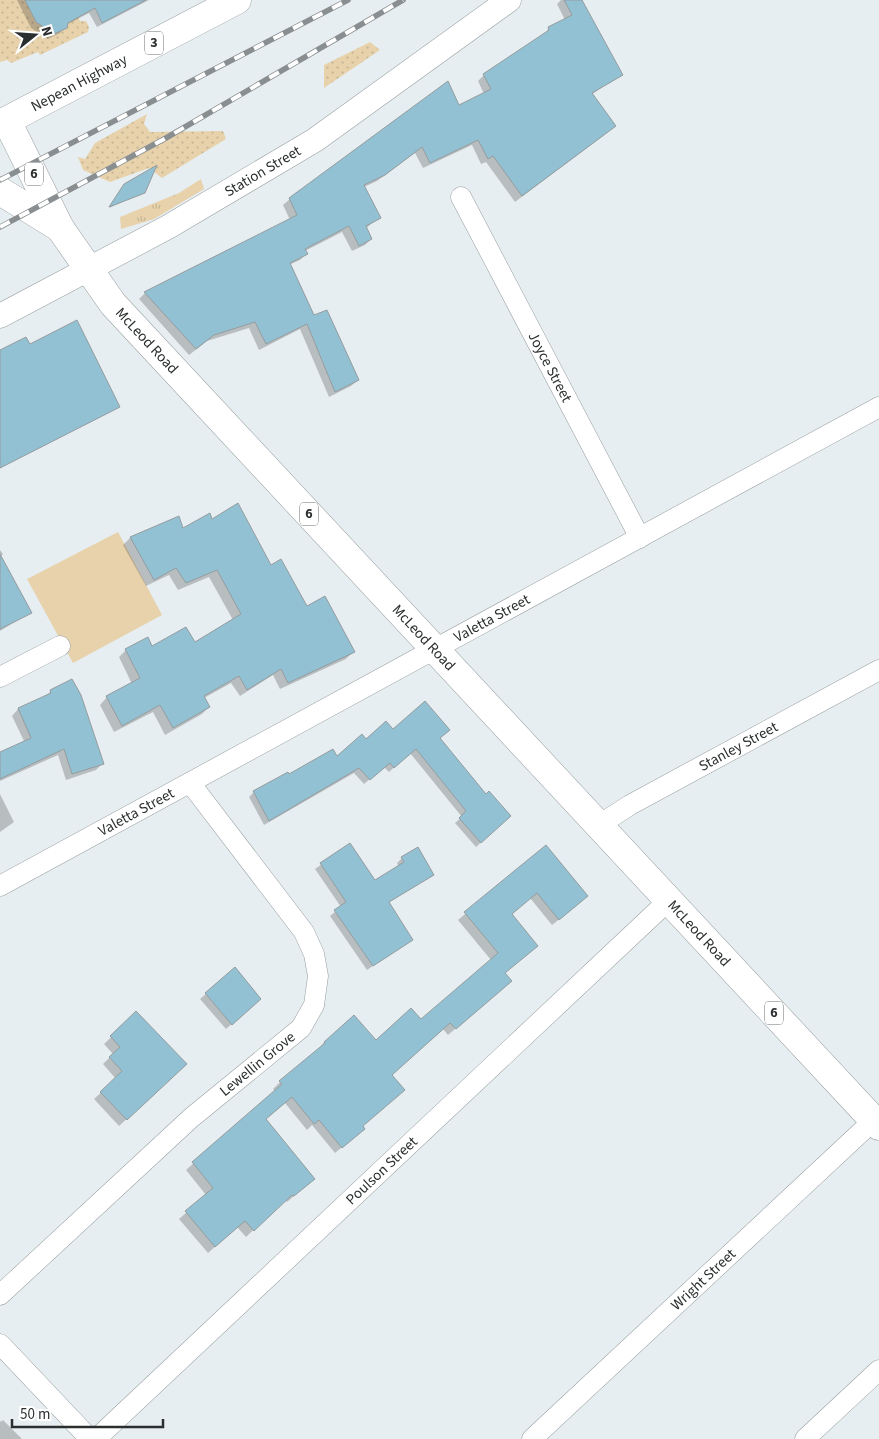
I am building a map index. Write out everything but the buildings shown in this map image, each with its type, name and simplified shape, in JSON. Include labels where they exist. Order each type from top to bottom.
[{"type":"main road","name":"Nepean Highway","points":[[2,118],[237,0]]},
{"type":"main road","name":"McLeod Road","points":[[2,118],[60,228],[87,269],[122,314],[876,1123]]},
{"type":"main road","points":[[0,191],[60,228]]},
{"type":"street","name":"Station Street","points":[[0,316],[168,227],[315,140],[509,0]]},
{"type":"street","name":"Joyce Street","points":[[461,197],[640,538]]},
{"type":"street","name":"Valetta Street","points":[[0,886],[879,407]]},
{"type":"street","points":[[0,677],[60,646]]},
{"type":"street","name":"Stanley Street","points":[[599,826],[630,804],[879,670]]},
{"type":"street","name":"Lewellin Grove","points":[[0,1295],[191,1118],[301,1028],[314,1005],[318,976],[314,954],[304,932],[190,784]]},
{"type":"street","name":"Poulson Street","points":[[96,1439],[669,900]]},
{"type":"street","name":"Wright Street","points":[[532,1439],[876,1123]]},
{"type":"street","points":[[0,1344],[90,1439]]},
{"type":"street","points":[[805,1439],[879,1370]]},
{"type":"green space","points":[[0,0],[69,0],[80,21],[86,21],[89,27],[88,32],[40,55],[38,52],[11,63],[7,60],[0,62]]},
{"type":"green space","points":[[370,42],[380,50],[324,88],[324,65]]},
{"type":"green space","points":[[147,114],[144,124],[150,132],[223,131],[226,139],[162,178],[149,168],[110,182],[83,170],[78,157],[85,159],[95,143]]},
{"type":"green space","points":[[201,179],[204,189],[154,219],[121,229],[120,217],[179,193]]},
{"type":"green space","points":[[118,532],[162,615],[73,663],[27,579]]},
{"type":"railway","points":[[0,180],[348,0]]},
{"type":"railway","points":[[0,227],[166,138],[403,0]]}]
